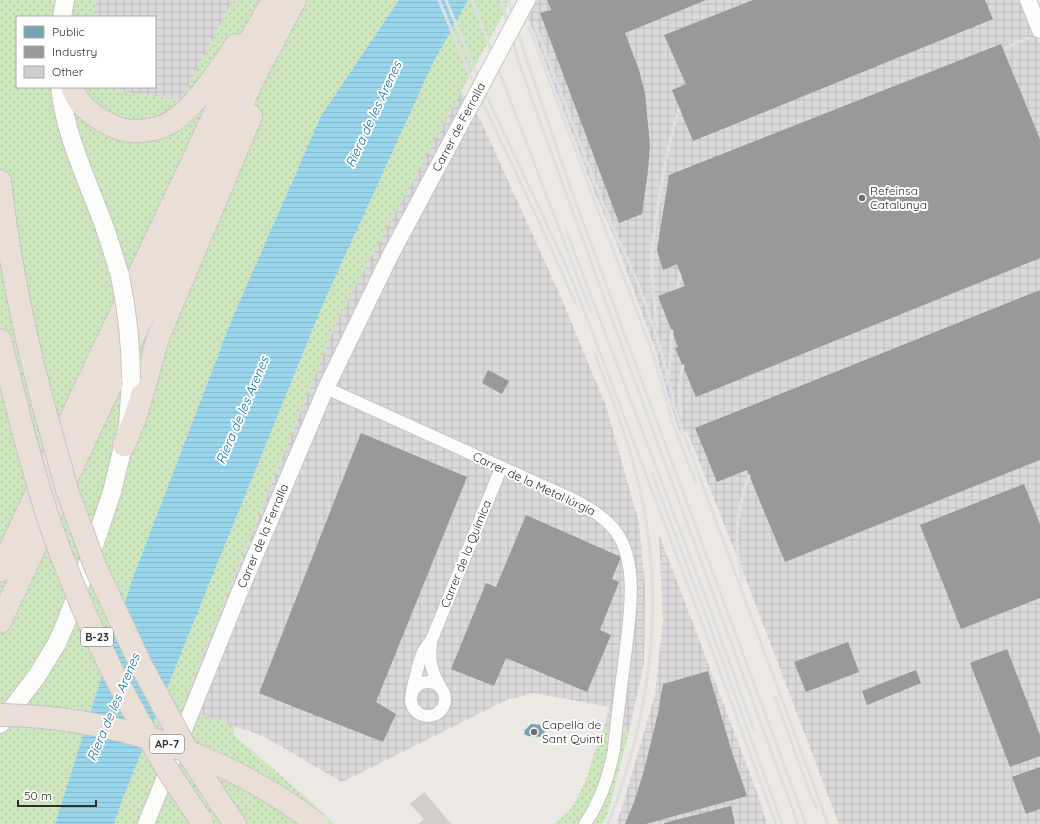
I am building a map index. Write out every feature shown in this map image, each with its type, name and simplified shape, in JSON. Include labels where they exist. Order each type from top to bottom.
[{"type":"highway","points":[[72,88],[78,101],[83,106],[97,117],[111,125],[125,130],[139,131],[167,125],[181,115],[286,3]]},
{"type":"highway","points":[[124,445],[142,399],[158,338],[250,119],[286,3]]},
{"type":"highway","points":[[0,571],[105,345],[238,66],[286,3]]},
{"type":"highway","points":[[0,622],[254,78],[286,3]]},
{"type":"highway","name":"B-23","points":[[0,181],[16,291],[42,400],[67,490],[95,566],[144,670],[190,756],[235,824]]},
{"type":"highway","name":"B-23","points":[[0,340],[25,439],[49,520],[76,588],[109,665],[134,712],[166,768],[202,822]]},
{"type":"highway","name":"AP-7","points":[[0,716],[50,718],[95,725],[138,735],[172,746],[217,764],[240,776],[284,800],[317,824]]},
{"type":"main road","points":[[62,16],[65,0]]},
{"type":"main road","points":[[0,724],[37,676],[57,643],[65,626],[86,572],[112,492],[124,445],[128,419],[131,357],[129,328],[120,276],[108,237],[69,134],[60,88]]},
{"type":"street","name":"Carrer de Ferralla","points":[[391,254],[527,0]]},
{"type":"street","points":[[1028,0],[1040,30]]},
{"type":"street","name":"Carrer de la Ferralla","points":[[146,824],[240,592],[326,388],[391,254]]},
{"type":"street","name":"Carrer de la Metal·lúrgia","points":[[326,388],[574,500],[600,515],[608,522],[620,539],[624,547],[630,573],[631,600],[614,750],[602,794],[585,824]]},
{"type":"street","name":"Carrer de la Química","points":[[412,691],[423,652],[432,639],[501,468]]},
{"type":"street","name":"Carrer de la Química","points":[[432,639],[430,661],[435,677],[440,686]]},
{"type":"street","points":[[430,681],[440,686],[446,696],[444,708],[435,715],[423,716],[418,713],[411,703],[412,691],[420,683],[430,681]]},
{"type":"shaded area","points":[[96,0],[233,0],[181,100],[120,91],[118,88],[156,88],[156,16],[93,16]]},
{"type":"shaded area","points":[[519,0],[1022,0],[1040,44],[1040,824],[839,824],[747,582],[687,431],[680,434],[655,349],[615,239],[596,196],[529,20]]},
{"type":"shaded area","points":[[461,91],[480,119],[560,295],[606,406],[639,523],[645,586],[644,663],[629,732],[605,725],[609,707],[534,693],[506,700],[342,782],[263,736],[182,708],[338,318]]},
{"type":"shaded area","points":[[659,534],[758,795],[767,824],[616,824],[655,695],[663,621]]},
{"type":"green space","points":[[0,0],[96,0],[93,16],[16,16],[16,88],[118,88],[120,91],[181,100],[233,0],[399,0],[321,116],[232,319],[132,580],[55,824],[0,824]]},
{"type":"green space","points":[[468,0],[511,0],[338,318],[182,707],[235,726],[234,734],[236,737],[309,800],[334,824],[114,824],[190,631],[323,304],[433,63]]},
{"type":"green space","points":[[605,725],[629,732],[608,813],[602,824],[555,824],[569,811],[578,797],[588,775]]},
{"type":"water","name":"Riera de les Arenes","points":[[399,0],[468,0],[433,63],[323,304],[190,631],[114,824],[55,824],[132,580],[232,319],[321,116]]},
{"type":"building: Public","name":"Capella de Sant Quintí","points":[[531,724],[545,725],[544,737],[528,736],[524,734],[525,730]]},
{"type":"building: Industry","points":[[547,0],[706,0],[625,33],[639,70],[645,93],[650,145],[642,214],[619,223],[540,13],[551,10]]},
{"type":"building: Industry","points":[[753,0],[985,0],[993,19],[693,141],[672,90],[686,84],[664,35]]},
{"type":"building: Industry","name":"Refeinsa Catalunya","points":[[1001,44],[1040,139],[1040,258],[696,397],[675,348],[678,347],[658,296],[685,286],[677,264],[663,270],[657,250],[669,175]]},
{"type":"building: Industry","points":[[1040,290],[1040,460],[785,562],[747,470],[717,482],[695,428]]},
{"type":"building: Industry","points":[[488,370],[509,381],[502,394],[482,383]]},
{"type":"building: Industry","points":[[361,433],[467,477],[376,702],[396,714],[383,742],[259,693]]},
{"type":"building: Industry","points":[[1024,484],[1040,524],[1040,598],[961,629],[920,525]]},
{"type":"building: Industry","points":[[526,515],[621,557],[612,579],[619,582],[600,630],[611,635],[587,692],[506,658],[494,686],[451,669],[486,583],[496,587]]},
{"type":"building: Industry","points":[[848,642],[859,672],[806,692],[794,662]]},
{"type":"building: Industry","points":[[1007,649],[1040,735],[1040,756],[1010,767],[970,663]]},
{"type":"building: Industry","points":[[916,670],[921,683],[867,705],[862,691]]},
{"type":"building: Industry","points":[[708,671],[731,749],[747,796],[646,824],[625,824],[644,771],[658,713],[663,684]]},
{"type":"building: Industry","points":[[1040,767],[1040,809],[1026,814],[1012,777]]},
{"type":"building: Industry","points":[[731,806],[735,824],[664,824],[664,823]]},
{"type":"building: Other","points":[[424,792],[451,824],[418,824],[424,819],[410,804]]},
{"type":"railway","points":[[439,0],[472,80],[576,304]]},
{"type":"railway","points":[[446,0],[476,73],[564,261],[582,305],[776,824]]},
{"type":"railway","points":[[472,0],[591,312]]},
{"type":"railway","points":[[501,0],[519,63],[798,824]]},
{"type":"railway","points":[[508,0],[573,195],[806,824]]},
{"type":"railway","points":[[534,22],[603,204],[635,276],[661,352],[679,421],[828,824]]},
{"type":"railway","points":[[529,27],[654,357],[673,424],[696,483]]},
{"type":"railway","points":[[1005,48],[1028,38]]},
{"type":"railway","points":[[657,324],[653,297],[652,251],[656,216],[665,164],[679,110]]},
{"type":"railway","points":[[566,230],[713,617],[754,730]]},
{"type":"railway","points":[[677,287],[680,275]]},
{"type":"railway","points":[[669,374],[672,331]]},
{"type":"railway","points":[[595,354],[621,424],[637,477],[648,536],[652,578],[652,620],[649,662],[643,703],[634,744],[622,785],[608,824]]},
{"type":"railway","points":[[681,416],[680,391],[683,366]]},
{"type":"railway","points":[[652,473],[782,824]]},
{"type":"railway","points":[[742,581],[737,541],[741,503],[749,476]]},
{"type":"railway","points":[[775,697],[811,796],[817,808]]},
{"type":"place","name":"Refeinsa Catalunya","points":[[862,198]]},
{"type":"place","name":"Capella de Sant Quintí","points":[[534,732]]}]
